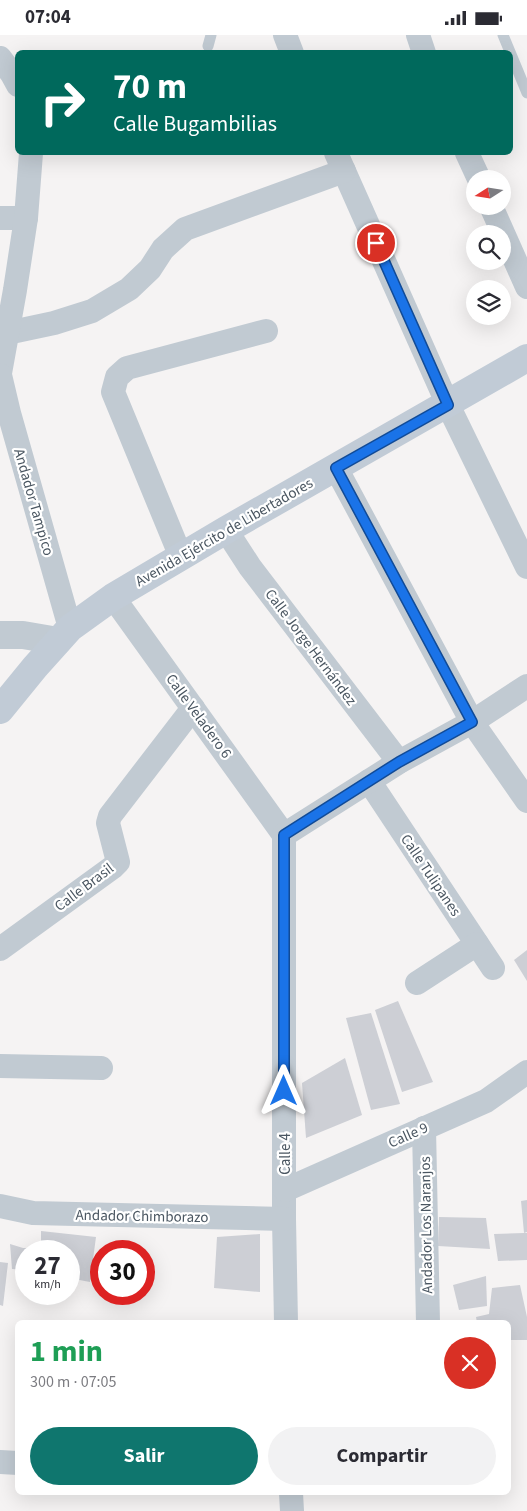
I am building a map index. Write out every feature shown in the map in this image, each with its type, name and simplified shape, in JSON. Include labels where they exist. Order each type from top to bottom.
[{"type":"main road","name":"Avenida Ejército de Libertadores","points":[[0,710],[64,634],[113,597],[226,530],[448,405],[527,358]]},
{"type":"street","points":[[284,35],[291,50]]},
{"type":"street","points":[[418,35],[423,50]]},
{"type":"street","points":[[0,58],[15,80]]},
{"type":"street","name":"Andador Tampico","points":[[31,155],[26,218],[0,374],[64,634]]},
{"type":"street","points":[[468,155],[474,170]]},
{"type":"street","points":[[7,333],[54,323],[92,311],[129,289],[150,269],[164,249],[185,229],[340,162],[448,405],[527,567]]},
{"type":"street","points":[[495,215],[527,287]]},
{"type":"street","points":[[0,219],[26,218]]},
{"type":"street","points":[[181,557],[113,392],[117,377],[128,368],[266,331]]},
{"type":"street","points":[[336,468],[472,722],[527,801]]},
{"type":"street","name":"Calle Jorge Hernández","points":[[226,530],[250,567],[399,762]]},
{"type":"street","name":"Calle Veladero 6","points":[[113,597],[284,835]]},
{"type":"street","points":[[0,635],[64,634]]},
{"type":"street","points":[[284,835],[399,762],[472,722],[527,686]]},
{"type":"street","name":"Calle Brasil","points":[[0,949],[118,862],[108,823],[110,816],[193,708]]},
{"type":"street","name":"Calle Tulipanes","points":[[369,781],[493,968]]},
{"type":"street","name":"Calle 4","points":[[284,835],[284,1219],[286,1320]]},
{"type":"street","points":[[417,983],[477,944]]},
{"type":"street","points":[[0,1066],[102,1068]]},
{"type":"street","name":"Calle 9","points":[[285,1189],[486,1101],[527,1072]]},
{"type":"street","name":"Andador Los Naranjos","points":[[424,1128],[428,1320]]},
{"type":"street","name":"Andador Chimborazo","points":[[0,1206],[33,1213],[284,1219]]},
{"type":"street","points":[[0,1462],[15,1463]]},
{"type":"street","points":[[291,1495],[292,1511]]},
{"type":"lane","points":[[503,35],[509,50]]},
{"type":"lane","points":[[513,59],[527,93]]},
{"type":"building","points":[[527,950],[527,981],[514,960]]},
{"type":"building","points":[[398,1001],[433,1082],[402,1092],[375,1010]]},
{"type":"building","points":[[371,1013],[400,1104],[371,1110],[346,1018]]},
{"type":"building","points":[[345,1058],[362,1115],[306,1138],[302,1083]]},
{"type":"building","points":[[527,1200],[527,1232],[524,1233],[521,1201]]},
{"type":"building","points":[[439,1217],[486,1218],[490,1249],[438,1246]]},
{"type":"building","points":[[41,1231],[96,1237],[96,1240],[90,1240],[90,1282],[80,1280],[80,1240],[41,1240]]},
{"type":"building","points":[[527,1233],[527,1260],[498,1261],[494,1234]]},
{"type":"building","points":[[260,1234],[260,1292],[214,1288],[217,1237]]},
{"type":"building","points":[[10,1244],[15,1246],[15,1269],[12,1269]]},
{"type":"building","points":[[0,1262],[8,1263],[3,1306],[0,1305]]},
{"type":"building","points":[[486,1276],[487,1306],[459,1310],[453,1285]]},
{"type":"building","points":[[520,1285],[527,1317],[527,1340],[511,1340],[511,1320],[476,1320],[476,1317],[489,1314],[492,1288]]},
{"type":"route","points":[[284,1091],[284,835],[399,762],[472,722],[336,468],[448,405],[376,243]]}]
